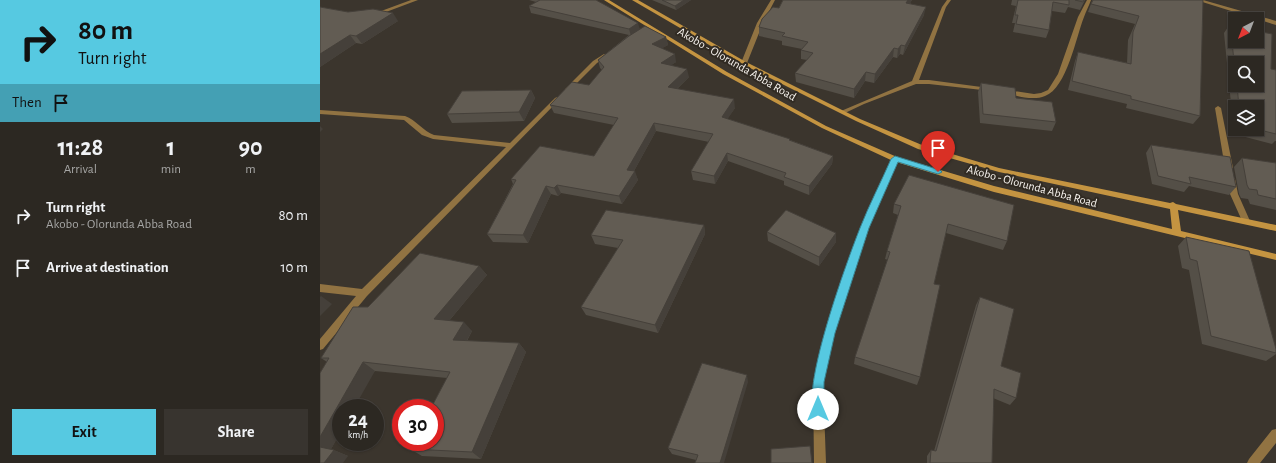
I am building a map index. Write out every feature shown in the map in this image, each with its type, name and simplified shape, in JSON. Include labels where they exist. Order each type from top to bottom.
[{"type":"main road","name":"Akobo - Olorunda Abba Road","points":[[606,0],[648,29],[725,73],[843,136],[895,159],[994,189],[1276,257]]},
{"type":"main road","name":"Akobo - Olorunda Abba Road","points":[[634,0],[744,63],[858,120],[920,147],[999,170],[1173,205],[1276,228]]},
{"type":"main road","points":[[1173,205],[1177,234]]},
{"type":"street","points":[[368,16],[390,10],[416,0]]},
{"type":"street","points":[[744,63],[760,23],[772,0]]},
{"type":"street","points":[[915,82],[944,7],[949,0]]},
{"type":"street","points":[[1003,92],[1034,96],[1048,93],[1054,86],[1069,55],[1080,19],[1089,0]]},
{"type":"street","points":[[1198,0],[1276,24]]},
{"type":"street","points":[[320,346],[364,293],[511,145],[595,62],[614,50]]},
{"type":"street","points":[[843,112],[862,102],[915,82],[929,82],[996,90]]},
{"type":"street","points":[[1218,108],[1234,194],[1246,222]]},
{"type":"street","points":[[320,112],[406,118],[413,122],[424,134],[433,137],[511,145]]},
{"type":"street","points":[[820,463],[818,382],[830,333],[865,228],[895,159]]},
{"type":"street","points":[[320,288],[364,293]]},
{"type":"street","points":[[1253,463],[1276,434]]},
{"type":"building","points":[[540,0],[596,0],[638,23],[629,29],[529,6]]},
{"type":"building","points":[[662,0],[684,0],[675,6]]},
{"type":"building","points":[[783,0],[908,0],[906,3],[926,7],[905,46],[901,45],[898,49],[894,48],[875,74],[866,72],[854,89],[795,73],[813,53],[801,50],[808,42],[782,36],[785,33],[759,27],[762,19],[773,7],[779,8]]},
{"type":"building","points":[[1018,0],[1069,0],[1069,5],[1053,2],[1049,30],[1016,24],[1018,15],[1015,15]]},
{"type":"building","points":[[1093,0],[1203,0],[1200,116],[1131,99],[1131,96],[1072,81],[1078,52],[1131,64],[1133,32],[1139,16],[1091,4]]},
{"type":"building","points":[[320,7],[348,12],[373,9],[393,13],[356,36],[350,35],[320,54]]},
{"type":"building","points":[[645,26],[666,37],[652,44],[675,54],[661,63],[687,69],[668,87],[734,99],[722,117],[790,139],[789,140],[833,156],[809,186],[784,177],[786,173],[727,153],[714,176],[691,171],[713,134],[654,123],[627,170],[635,171],[619,196],[557,185],[554,188],[546,186],[523,235],[487,234],[516,180],[511,179],[540,146],[594,156],[618,118],[550,105],[572,82],[589,85],[604,67],[598,60],[629,36]]},
{"type":"building","points":[[1264,32],[1272,34],[1271,69],[1276,70],[1276,134],[1264,131],[1264,100],[1238,100],[1238,92],[1264,92],[1264,56],[1233,56],[1233,48],[1264,48]]},
{"type":"building","points":[[981,83],[1015,88],[1016,98],[1052,102],[1056,122],[983,114]]},
{"type":"building","points":[[531,90],[519,112],[447,114],[462,91]]},
{"type":"building","points":[[1151,145],[1230,157],[1236,187],[1189,177],[1191,184],[1158,176]]},
{"type":"building","points":[[1242,158],[1276,163],[1276,199],[1258,195],[1257,190],[1249,189]]},
{"type":"building","points":[[909,175],[1014,205],[1007,241],[948,224],[934,284],[940,285],[920,377],[855,357],[890,252],[887,251],[901,206],[894,204]]},
{"type":"building","points":[[606,210],[704,225],[655,325],[581,307],[623,240],[591,235]]},
{"type":"building","points":[[786,210],[836,233],[819,257],[767,232]]},
{"type":"building","points":[[1186,237],[1249,251],[1276,353],[1211,336],[1197,261],[1190,259]]},
{"type":"building","points":[[420,253],[479,266],[434,319],[464,322],[453,340],[519,343],[472,452],[444,451],[444,399],[436,399],[450,372],[363,362],[342,399],[332,399],[332,416],[320,437],[320,373],[329,358],[321,358],[353,307],[368,307]]},
{"type":"building","points":[[980,297],[1014,309],[1001,366],[1021,373],[1016,398],[994,389],[992,463],[930,463],[931,450],[936,451]]},
{"type":"building","points":[[702,363],[747,375],[720,463],[695,463],[698,455],[668,448]]},
{"type":"building","points":[[810,446],[812,463],[771,463],[771,449]]},
{"type":"building","points":[[320,447],[332,450],[333,451],[324,463],[320,463]]},
{"type":"route","points":[[818,409],[818,382],[830,333],[865,228],[895,159],[938,172]]}]
